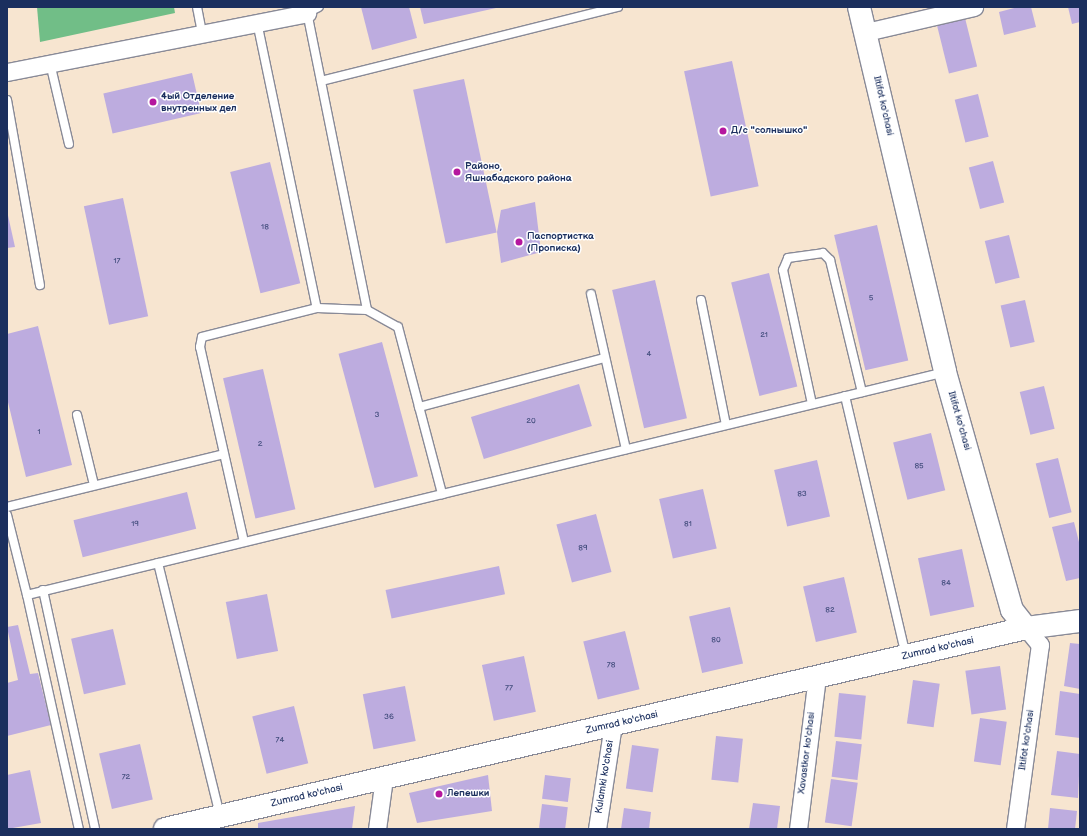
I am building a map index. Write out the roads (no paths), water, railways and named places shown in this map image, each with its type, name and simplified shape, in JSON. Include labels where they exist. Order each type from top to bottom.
[{"type":"street","name":"Iltifot ko'chasi","points":[[859,7],[945,372],[1012,610],[1040,645],[1015,829]]},
{"type":"street","points":[[866,32],[974,7]]},
{"type":"street","points":[[7,72],[257,22],[311,9]]},
{"type":"street","name":"Zumrad ko'chasi","points":[[165,829],[1026,628],[1080,621]]},
{"type":"street","name":"Xavastkor ko'chasi","points":[[798,829],[816,676]]},
{"type":"street","name":"Kulamki ko'chasi","points":[[597,829],[613,725]]},
{"type":"street","points":[[377,829],[384,778]]},
{"type":"lane","points":[[197,7],[202,33]]},
{"type":"lane","points":[[321,81],[618,7]]},
{"type":"lane","points":[[311,9],[321,81],[367,310]]},
{"type":"lane","points":[[257,22],[317,308]]},
{"type":"lane","points":[[50,63],[69,144]]},
{"type":"lane","points":[[7,100],[40,285]]},
{"type":"lane","points":[[812,404],[783,270],[788,258],[824,253],[830,260],[862,392]]},
{"type":"lane","points":[[591,294],[626,449]]},
{"type":"lane","points":[[702,300],[726,425]]},
{"type":"lane","points":[[244,542],[200,347],[202,337],[317,308],[367,310],[398,326],[442,494]]},
{"type":"lane","points":[[419,407],[605,358]]},
{"type":"lane","points":[[27,595],[945,372]]},
{"type":"lane","points":[[845,396],[906,656]]},
{"type":"lane","points":[[77,415],[94,486]]},
{"type":"lane","points":[[7,507],[224,454]]},
{"type":"lane","points":[[7,515],[27,595],[79,829]]},
{"type":"lane","points":[[158,563],[220,816]]},
{"type":"lane","points":[[43,590],[95,829]]},
{"type":"place","name":"4ый Отделение внутренных дел","points":[[153,102]]},
{"type":"place","name":"Д/с \"солнышко\"","points":[[723,131]]},
{"type":"place","name":"Районо, Яшнабадского района","points":[[457,172]]},
{"type":"place","name":"Паспортистка (Прописка)","points":[[519,242]]},
{"type":"place","name":"Лепешки","points":[[439,794]]}]
